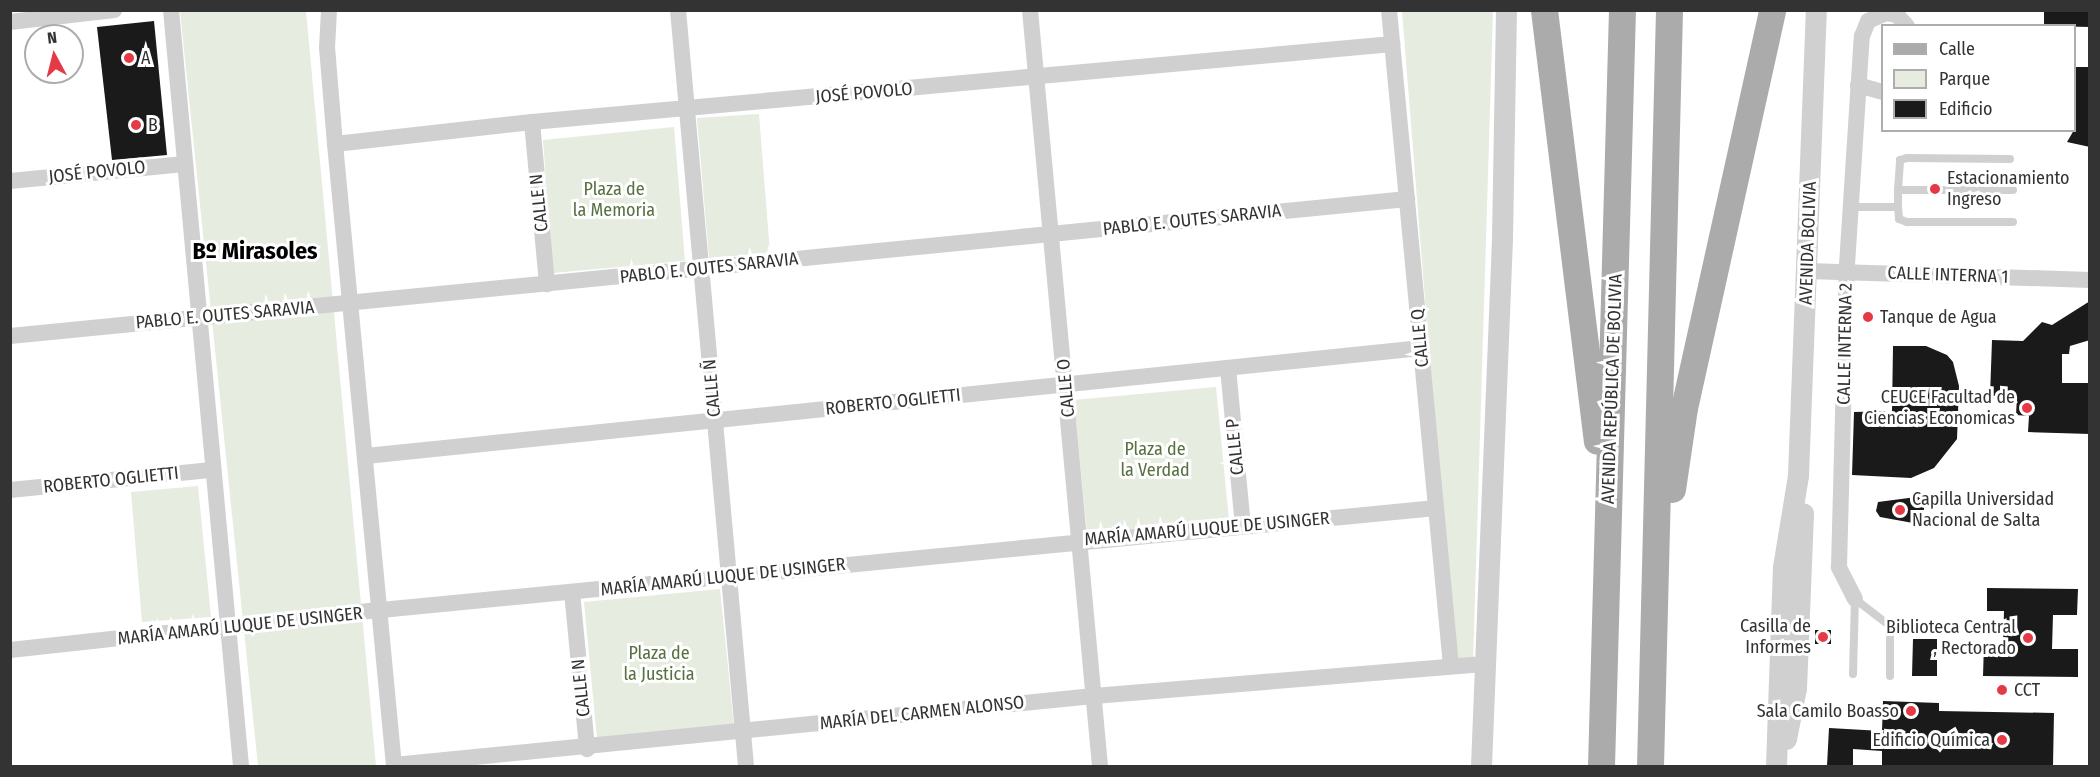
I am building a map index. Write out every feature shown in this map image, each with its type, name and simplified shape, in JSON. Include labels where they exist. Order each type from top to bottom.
[{"type":"main road","points":[[1544,10],[1597,437],[1606,558]]},
{"type":"main road","name":"AVENIDA REPÚBLICA DE BOLIVIA","points":[[1600,765],[1622,10]]},
{"type":"main road","points":[[1650,764],[1669,10]]},
{"type":"main road","points":[[1654,618],[1684,408],[1772,10]]},
{"type":"street","points":[[10,22],[114,10]]},
{"type":"street","points":[[171,10],[241,766]]},
{"type":"street","points":[[329,10],[327,46],[335,144],[394,766]]},
{"type":"street","name":"CALLE Ñ","points":[[678,10],[746,766]]},
{"type":"street","name":"CALLE O","points":[[1030,10],[1100,766]]},
{"type":"street","name":"CALLE Q","points":[[1389,10],[1451,666]]},
{"type":"street","name":"AVENIDA BOLIVIA","points":[[1808,10],[1812,45]]},
{"type":"street","name":"AVENIDA BOLIVIA","points":[[1776,766],[1783,567],[1795,500],[1800,441],[1807,271],[1812,45],[1816,10]]},
{"type":"street","name":"CALLE INTERNA 2","points":[[1855,599],[1839,567],[1847,272],[1862,36],[1868,21],[1886,13],[1897,15],[1905,24]]},
{"type":"street","points":[[1481,766],[1508,16]]},
{"type":"street","name":"JOSÉ POVOLO","points":[[335,144],[532,122],[1392,44]]},
{"type":"street","points":[[1858,85],[1881,92]]},
{"type":"street","name":"CALLE N","points":[[532,122],[547,284]]},
{"type":"street","name":"JOSÉ POVOLO","points":[[10,181],[184,164]]},
{"type":"street","name":"PABLO E. OUTES SARAVIA","points":[[10,336],[1407,199]]},
{"type":"street","name":"CALLE INTERNA 1","points":[[1807,271],[2090,280]]},
{"type":"street","name":"ROBERTO OGLIETTI","points":[[366,456],[1421,348]]},
{"type":"street","name":"CALLE P","points":[[1227,368],[1243,526]]},
{"type":"street","name":"AVENIDA BOLIVIA","points":[[1781,766],[1796,688],[1803,554],[1800,441]]},
{"type":"street","name":"ROBERTO OGLIETTI","points":[[10,490],[212,470]]},
{"type":"street","name":"MARÍA AMARÚ LUQUE DE USINGER","points":[[10,650],[381,610],[1436,507]]},
{"type":"street","name":"CALLE N","points":[[572,592],[587,749]]},
{"type":"street","name":"MARÍA DEL CARMEN ALONSO","points":[[394,766],[587,749],[1094,696],[1484,664]]},
{"type":"lane","points":[[2010,159],[1907,158],[1900,160],[1898,207],[1899,219],[1907,222],[2013,222]]},
{"type":"lane","points":[[1898,190],[2013,190]]},
{"type":"lane","points":[[1850,207],[1898,207]]},
{"type":"lane","points":[[1853,674],[1855,599]]},
{"type":"lane","points":[[1855,599],[1890,626],[1890,676]]},
{"type":"green space","points":[[180,11],[306,11],[376,766],[258,766]]},
{"type":"green space","points":[[1402,11],[1493,11],[1473,662],[1454,662]]},
{"type":"green space","points":[[759,114],[770,253],[709,258],[697,118]]},
{"type":"green space","name":"Plaza de la Memoria","points":[[674,127],[685,261],[553,273],[543,140]]},
{"type":"green space","name":"Plaza de la Verdad","points":[[1216,387],[1229,520],[1087,534],[1074,400]]},
{"type":"green space","points":[[198,486],[211,617],[142,622],[131,492]]},
{"type":"green space","name":"Plaza de la Justicia","points":[[720,589],[734,726],[597,739],[584,602]]},
{"type":"building","points":[[2044,10],[2090,10],[2090,27],[2076,27],[2076,24],[2044,24]]},
{"type":"building","points":[[154,21],[167,155],[112,160],[97,27]]},
{"type":"building","points":[[2076,67],[2090,67],[2090,147],[2067,142],[2073,132],[2076,132]]},
{"type":"building","points":[[2090,301],[2090,340],[2070,346],[2069,354],[2062,354],[2062,383],[2090,383],[2090,434],[2028,432],[2029,416],[2016,415],[2017,396],[1990,396],[1992,340],[2023,341],[2042,322],[2052,325]]},
{"type":"building","points":[[1893,346],[1926,346],[1947,355],[1953,362],[1959,386],[1957,439],[1934,468],[1911,478],[1852,475],[1854,412],[1892,411]]},
{"type":"building","name":"Capilla Universidad Nacional de Salta","points":[[1924,496],[1924,525],[1880,517],[1876,511],[1878,502]]},
{"type":"building","name":"Biblioteca Central , Rectorado","points":[[1987,588],[2078,589],[2077,615],[2053,615],[2052,649],[2078,649],[2078,677],[1983,676],[1984,643],[2003,643],[2004,611],[1987,611]]},
{"type":"building","name":"Casilla de Informes","points":[[1815,630],[1831,630],[1831,644],[1815,644]]},
{"type":"building","points":[[1913,639],[1937,639],[1937,676],[1912,676]]},
{"type":"building","points":[[1883,701],[1939,703],[1939,711],[2054,713],[2053,766],[1882,766],[1882,751],[1853,749],[1853,766],[1827,766],[1829,728],[1882,731]]},
{"type":"place","name":"A","points":[[129,58]]},
{"type":"place","name":"B","points":[[136,125]]},
{"type":"place","name":"Estacionamiento Ingreso","points":[[1935,189]]},
{"type":"place","name":"Tanque de Agua","points":[[1868,317]]},
{"type":"place","name":"CEUCE Facultad de Ciencias Economicas","points":[[2027,408]]},
{"type":"place","name":"Capilla Universidad Nacional de Salta","points":[[1900,510]]},
{"type":"place","name":"Casilla de Informes","points":[[1823,637]]},
{"type":"place","name":"Biblioteca Central , Rectorado","points":[[2028,638]]},
{"type":"place","name":"CCT","points":[[2002,690]]},
{"type":"place","name":"Sala Camilo Boasso","points":[[1911,711]]},
{"type":"place","name":"Edificio Química","points":[[2002,740]]},
{"type":"district","name":"Bº Mirasoles","points":[[255,252]]}]
